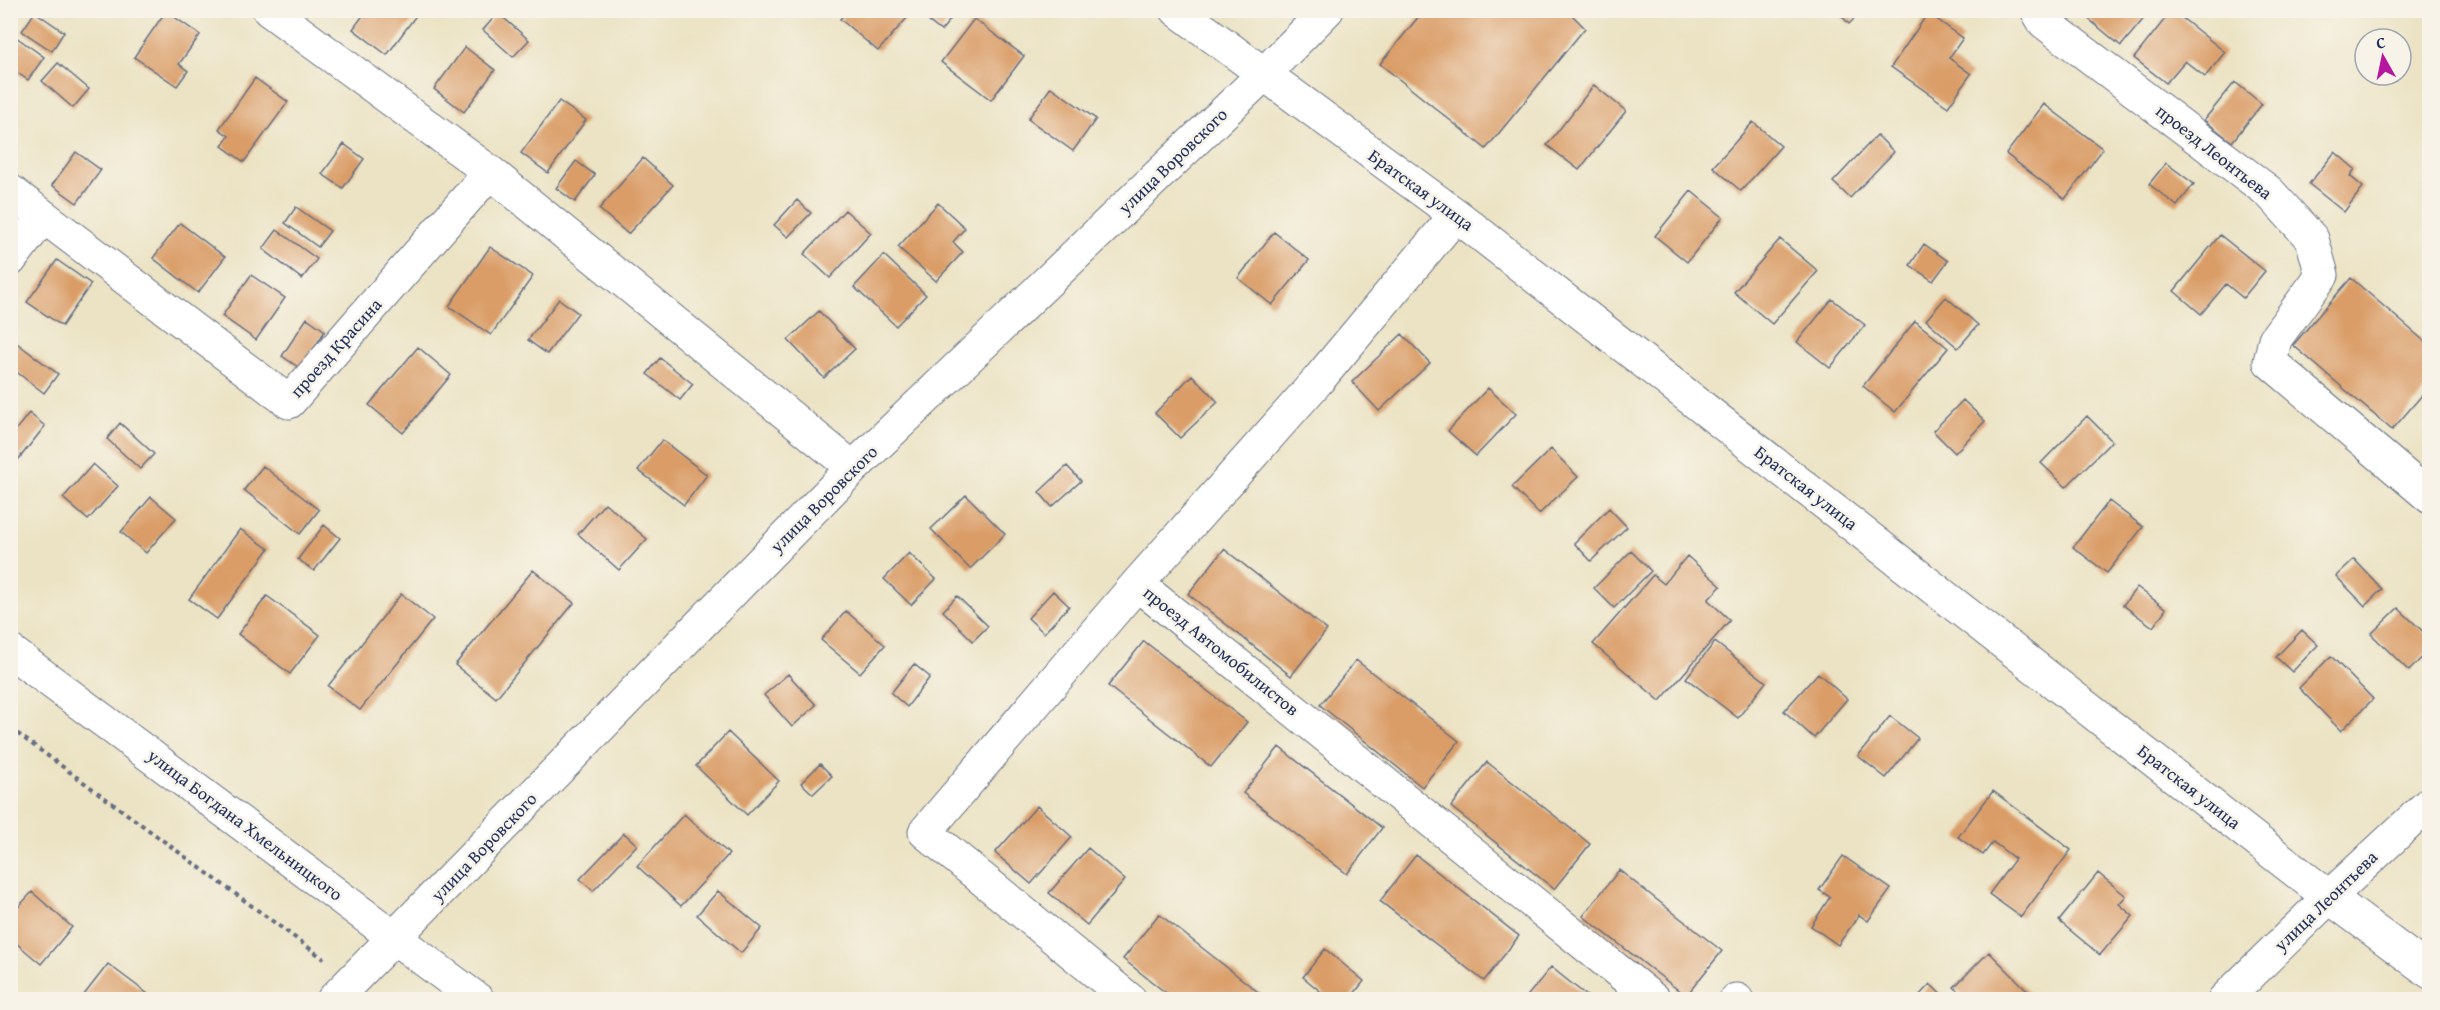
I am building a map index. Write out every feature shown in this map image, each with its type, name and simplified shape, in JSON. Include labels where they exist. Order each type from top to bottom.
[{"type":"street","points":[[269,10],[490,172],[853,468]]},
{"type":"street","name":"Братская улица","points":[[1177,10],[1456,215],[2329,897],[2430,972]]},
{"type":"street","name":"улица Воровского","points":[[343,990],[853,468],[1263,75],[1327,10]]},
{"type":"street","name":"проезд Леонтьева","points":[[2037,10],[2044,22],[2269,192],[2312,239],[2322,275],[2276,339],[2270,362],[2430,497]]},
{"type":"street","name":"проезд Красина","points":[[10,191],[289,402],[490,172]]},
{"type":"street","points":[[1137,584],[1319,379],[1456,215]]},
{"type":"street","points":[[10,260],[44,217]]},
{"type":"street","name":"проезд Автомобилистов","points":[[1131,999],[925,832],[1137,584],[1654,999]]},
{"type":"street","name":"улица Богдана Хмельницкого","points":[[10,651],[478,999]]},
{"type":"street","name":"улица Леонтьева","points":[[2224,999],[2430,803]]},
{"type":"path","points":[[10,728],[343,990]]},
{"type":"building","points":[[367,10],[420,10],[387,55],[353,29]]},
{"type":"building","points":[[848,10],[914,10],[878,51],[840,19]]},
{"type":"building","points":[[928,10],[958,10],[941,31],[923,17]]},
{"type":"building","points":[[1424,10],[1567,10],[1585,28],[1486,149],[1380,64]]},
{"type":"building","points":[[1836,10],[1863,10],[1849,24]]},
{"type":"building","points":[[2078,10],[2151,10],[2121,46]]},
{"type":"building","points":[[2172,10],[2225,52],[2205,77],[2185,61],[2166,83],[2134,58]]},
{"type":"building","points":[[166,11],[200,35],[179,64],[188,71],[177,86],[134,57]]},
{"type":"building","points":[[35,12],[64,32],[52,51],[22,31]]},
{"type":"building","points":[[498,13],[529,40],[513,57],[483,30]]},
{"type":"building","points":[[1928,13],[1963,38],[1949,58],[1971,74],[1948,107],[1891,67]]},
{"type":"building","points":[[974,19],[1024,56],[991,100],[941,62]]},
{"type":"building","points":[[16,37],[44,57],[28,80],[10,68],[10,45]]},
{"type":"building","points":[[465,47],[495,70],[464,112],[434,89]]},
{"type":"building","points":[[58,63],[89,89],[73,108],[42,81]]},
{"type":"building","points":[[255,78],[288,102],[244,162],[222,146],[229,136],[219,129]]},
{"type":"building","points":[[2235,82],[2262,104],[2232,142],[2204,120]]},
{"type":"building","points":[[1594,85],[1626,111],[1579,170],[1547,145]]},
{"type":"building","points":[[1051,87],[1096,119],[1073,151],[1028,119]]},
{"type":"building","points":[[559,101],[586,120],[548,173],[521,153]]},
{"type":"building","points":[[2044,104],[2103,149],[2065,199],[2006,154]]},
{"type":"building","points":[[1753,122],[1781,146],[1741,191],[1713,167]]},
{"type":"building","points":[[1877,135],[1894,152],[1850,198],[1833,182]]},
{"type":"building","points":[[344,144],[364,159],[343,188],[322,174]]},
{"type":"building","points":[[76,152],[101,170],[77,203],[52,185]]},
{"type":"building","points":[[2335,152],[2355,169],[2350,176],[2363,187],[2344,212],[2309,184]]},
{"type":"building","points":[[643,158],[673,185],[628,234],[599,209]]},
{"type":"building","points":[[576,161],[595,175],[575,202],[556,188]]},
{"type":"building","points":[[2166,163],[2194,184],[2177,206],[2149,184]]},
{"type":"building","points":[[1691,191],[1723,217],[1687,262],[1655,236]]},
{"type":"building","points":[[797,200],[811,213],[788,237],[774,225]]},
{"type":"building","points":[[938,203],[965,228],[953,242],[963,252],[936,281],[898,247]]},
{"type":"building","points":[[296,207],[330,231],[318,247],[285,223]]},
{"type":"building","points":[[845,210],[871,233],[830,278],[804,254]]},
{"type":"building","points":[[180,223],[225,257],[198,293],[153,258]]},
{"type":"building","points":[[277,230],[317,259],[302,279],[263,249]]},
{"type":"building","points":[[1274,232],[1309,260],[1272,305],[1238,278]]},
{"type":"building","points":[[2220,235],[2265,271],[2243,298],[2226,284],[2201,314],[2174,291]]},
{"type":"building","points":[[1780,239],[1818,271],[1772,324],[1734,292]]},
{"type":"building","points":[[1924,244],[1948,261],[1933,281],[1910,265]]},
{"type":"building","points":[[490,247],[533,276],[491,335],[449,306]]},
{"type":"building","points":[[884,255],[926,295],[896,326],[854,287]]},
{"type":"building","points":[[57,260],[91,284],[62,326],[27,302]]},
{"type":"building","points":[[251,275],[285,298],[256,340],[222,316]]},
{"type":"building","points":[[2351,278],[2430,346],[2430,386],[2392,430],[2293,345]]},
{"type":"building","points":[[1946,297],[1978,325],[1958,348],[1926,320]]},
{"type":"building","points":[[559,299],[578,313],[547,354],[528,340]]},
{"type":"building","points":[[1832,299],[1865,325],[1830,368],[1797,342]]},
{"type":"building","points":[[819,311],[855,349],[824,378],[788,340]]},
{"type":"building","points":[[307,318],[325,331],[301,369],[282,356]]},
{"type":"building","points":[[1915,321],[1948,348],[1895,412],[1863,386]]},
{"type":"building","points":[[1402,334],[1430,363],[1379,411],[1352,382]]},
{"type":"building","points":[[10,338],[58,374],[44,393],[10,367]]},
{"type":"building","points":[[418,347],[451,375],[403,433],[369,405]]},
{"type":"building","points":[[660,358],[693,384],[680,400],[647,374]]},
{"type":"building","points":[[1192,375],[1218,402],[1180,438],[1155,413]]},
{"type":"building","points":[[1488,388],[1516,414],[1476,456],[1448,431]]},
{"type":"building","points":[[1963,400],[1985,421],[1955,453],[1933,431]]},
{"type":"building","points":[[29,413],[45,426],[10,470],[10,437]]},
{"type":"building","points":[[2087,416],[2112,441],[2066,487],[2041,463]]},
{"type":"building","points":[[120,423],[154,454],[140,469],[107,439]]},
{"type":"building","points":[[662,440],[707,475],[684,505],[638,470]]},
{"type":"building","points":[[1551,449],[1578,477],[1539,514],[1512,487]]},
{"type":"building","points":[[93,464],[118,486],[88,520],[63,498]]},
{"type":"building","points":[[263,466],[319,510],[300,534],[244,490]]},
{"type":"building","points":[[1067,466],[1081,481],[1052,507],[1039,492]]},
{"type":"building","points":[[966,495],[1005,534],[970,569],[931,529]]},
{"type":"building","points":[[151,497],[176,518],[146,553],[121,532]]},
{"type":"building","points":[[2109,501],[2143,527],[2107,573],[2073,547]]},
{"type":"building","points":[[605,503],[647,539],[619,570],[578,534]]},
{"type":"building","points":[[1609,508],[1627,527],[1591,561],[1574,543]]},
{"type":"building","points":[[324,525],[340,538],[314,571],[298,559]]},
{"type":"building","points":[[240,529],[269,549],[217,619],[189,599]]},
{"type":"building","points":[[1224,549],[1327,630],[1291,676],[1188,594]]},
{"type":"building","points":[[1631,551],[1651,571],[1614,608],[1594,588]]},
{"type":"building","points":[[909,553],[936,579],[911,605],[884,579]]},
{"type":"building","points":[[1687,556],[1721,586],[1708,600],[1730,620],[1660,701],[1593,644],[1653,575],[1664,584]]},
{"type":"building","points":[[2354,559],[2382,589],[2365,606],[2336,576]]},
{"type":"building","points":[[533,570],[574,603],[496,698],[455,665]]},
{"type":"building","points":[[2137,587],[2166,609],[2153,627],[2123,605]]},
{"type":"building","points":[[1053,591],[1069,606],[1044,633],[1028,618]]},
{"type":"building","points":[[401,594],[433,619],[360,710],[328,686]]},
{"type":"building","points":[[267,596],[320,635],[290,674],[238,634]]},
{"type":"building","points":[[957,596],[988,626],[973,641],[943,611]]},
{"type":"building","points":[[2398,608],[2430,638],[2430,649],[2409,671],[2371,634]]},
{"type":"building","points":[[846,611],[885,645],[860,673],[821,640]]},
{"type":"building","points":[[2302,630],[2318,645],[2292,672],[2276,657]]},
{"type":"building","points":[[1144,641],[1247,722],[1211,767],[1108,686]]},
{"type":"building","points":[[1715,642],[1766,682],[1738,718],[1686,678]]},
{"type":"building","points":[[2331,656],[2373,699],[2341,731],[2299,688]]},
{"type":"building","points":[[1356,660],[1459,741],[1422,787],[1320,705]]},
{"type":"building","points":[[914,664],[930,677],[907,707],[891,693]]},
{"type":"building","points":[[1818,673],[1847,699],[1814,738],[1784,711]]},
{"type":"building","points":[[788,674],[816,705],[792,727],[764,695]]},
{"type":"building","points":[[1890,716],[1918,738],[1886,778],[1858,756]]},
{"type":"building","points":[[728,732],[779,781],[747,815],[696,766]]},
{"type":"building","points":[[1279,747],[1382,828],[1347,874],[1243,793]]},
{"type":"building","points":[[1487,762],[1590,844],[1554,889],[1451,807]]},
{"type":"building","points":[[820,764],[832,776],[813,794],[801,783]]},
{"type":"building","points":[[1993,791],[2071,850],[2021,917],[1989,894],[2015,859],[1993,842],[1983,855],[1958,837]]},
{"type":"building","points":[[1037,806],[1072,837],[1031,884],[995,853]]},
{"type":"building","points":[[684,814],[729,854],[681,906],[637,866]]},
{"type":"building","points":[[624,833],[637,845],[593,891],[580,879]]},
{"type":"building","points":[[1088,848],[1125,880],[1087,925],[1049,893]]},
{"type":"building","points":[[1416,855],[1519,936],[1484,981],[1380,901]]},
{"type":"building","points":[[1843,856],[1891,889],[1868,921],[1859,915],[1838,945],[1811,926],[1830,897],[1819,890]]},
{"type":"building","points":[[1619,870],[1722,951],[1686,996],[1583,916]]},
{"type":"building","points":[[2098,873],[2126,896],[2119,904],[2133,916],[2100,955],[2059,921]]},
{"type":"building","points":[[718,891],[762,928],[741,953],[697,915]]},
{"type":"building","points":[[32,892],[72,927],[41,964],[10,938],[10,916]]},
{"type":"building","points":[[1159,914],[1262,995],[1258,1000],[1175,1000],[1123,959]]},
{"type":"building","points":[[1325,949],[1364,981],[1349,1000],[1331,1000],[1303,977]]},
{"type":"building","points":[[1989,952],[2037,1000],[1966,1000],[1954,987]]},
{"type":"building","points":[[108,964],[156,1000],[80,1000]]},
{"type":"building","points":[[1551,967],[1592,1000],[1524,1000]]},
{"type":"building","points":[[1930,984],[1947,1000],[1915,1000]]}]
